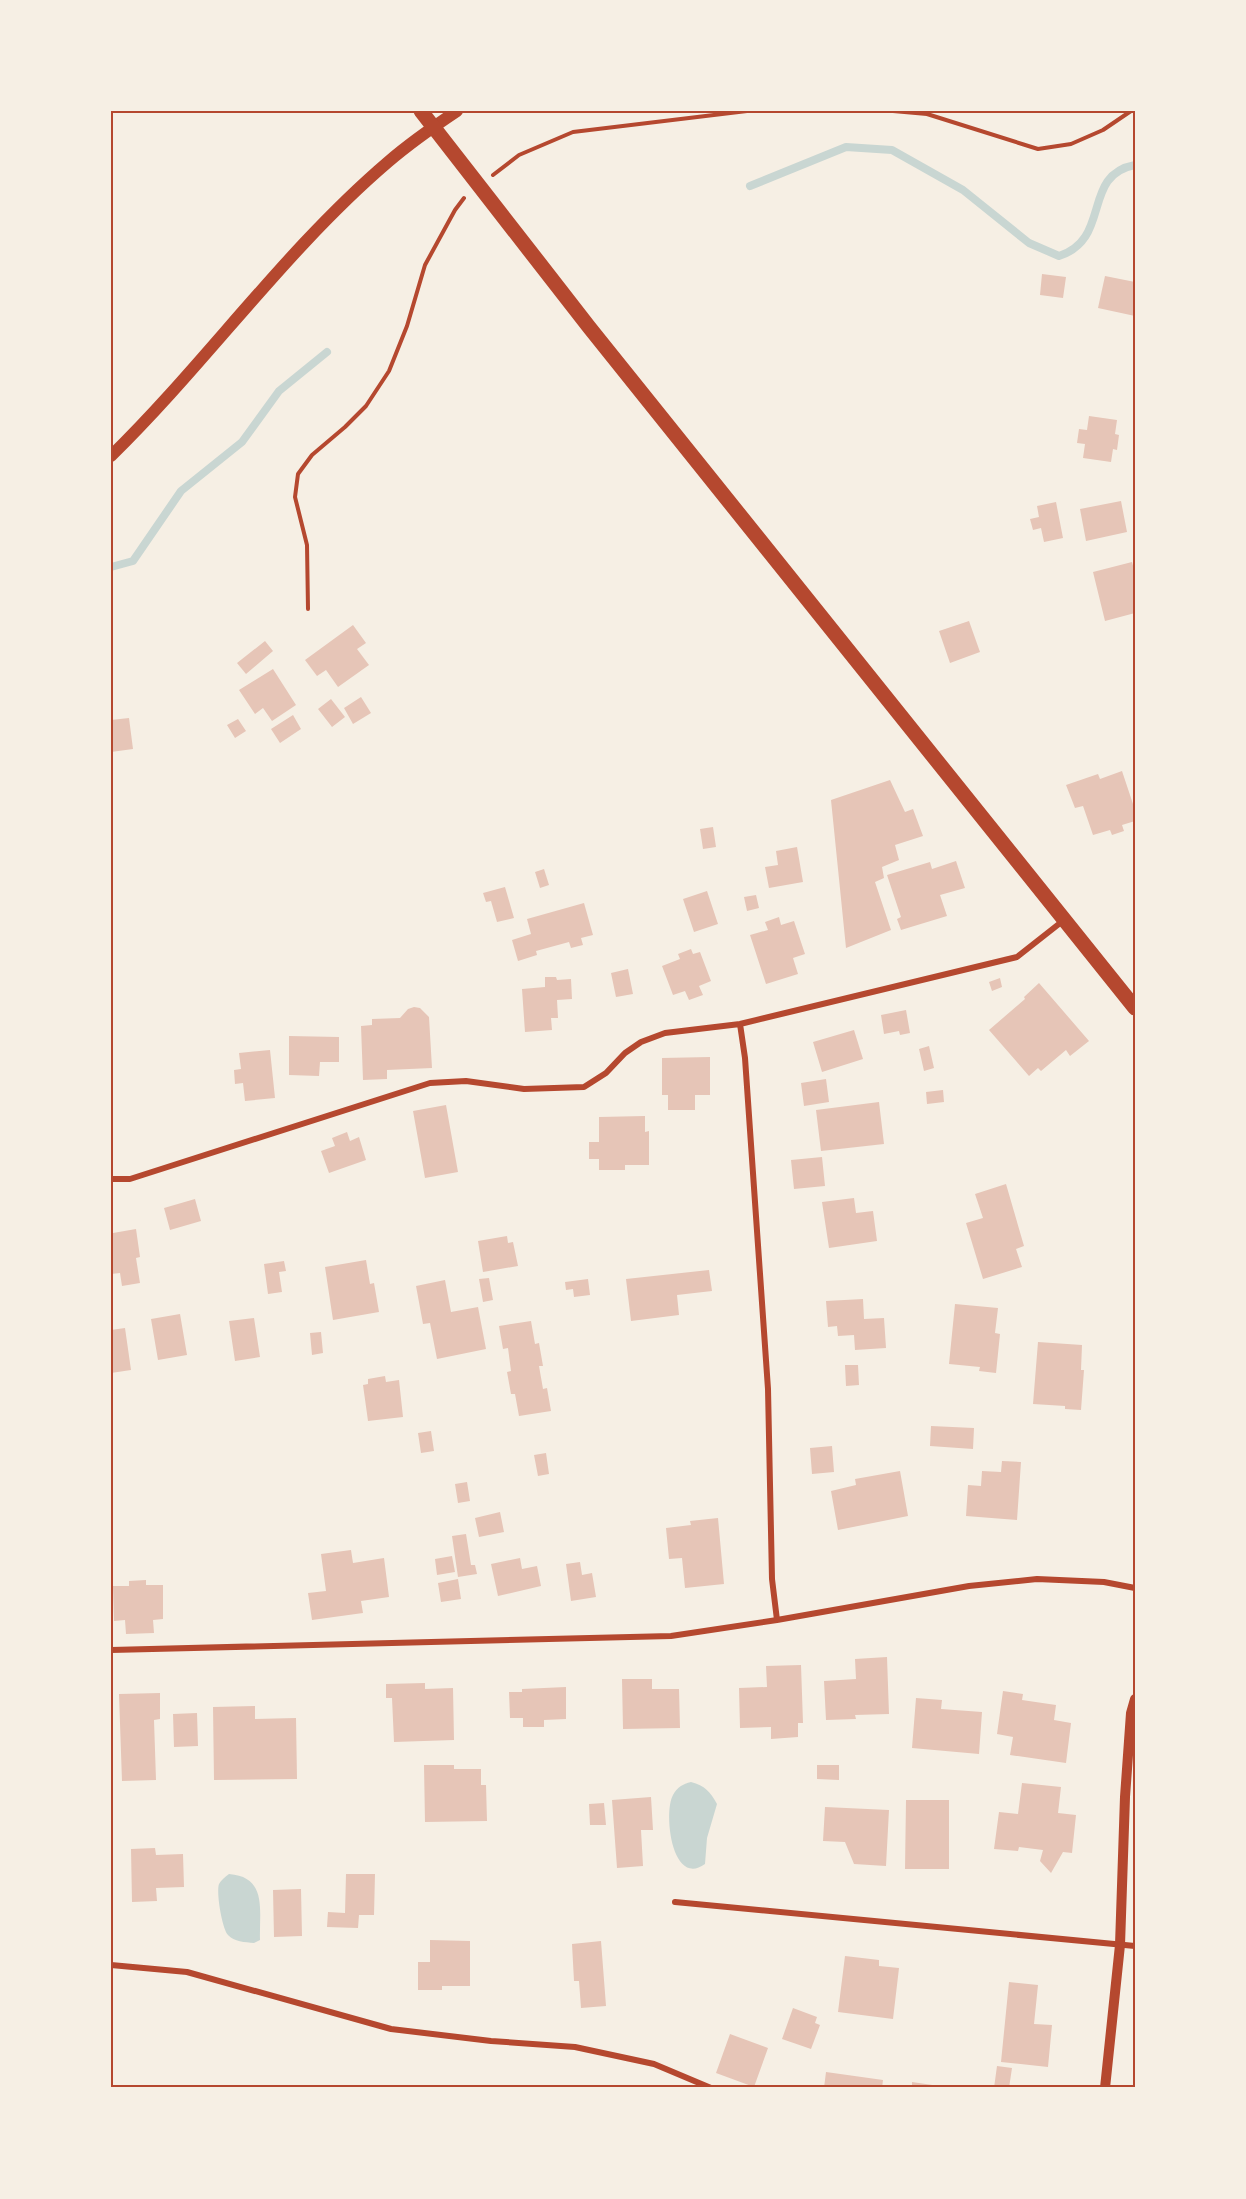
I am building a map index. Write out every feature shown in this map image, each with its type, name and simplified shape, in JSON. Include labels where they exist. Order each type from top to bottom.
[{"type":"main road","points":[[421,111],[589,327],[1135,1008]]},
{"type":"main road","points":[[111,456],[212,348],[294,254],[349,197],[418,138],[457,111]]},
{"type":"street","points":[[111,1179],[130,1179],[430,1083],[466,1081],[524,1089],[584,1087],[606,1073],[625,1053],[641,1042],[665,1033],[740,1024],[1017,957],[1064,919]]},
{"type":"street","points":[[740,1024],[746,1070],[768,1389],[772,1579],[777,1620]]},
{"type":"street","points":[[111,1650],[671,1636],[969,1586],[1037,1579],[1104,1582],[1135,1588]]},
{"type":"street","points":[[1105,2088],[1120,1945],[1125,1797],[1131,1713],[1135,1699]]},
{"type":"street","points":[[675,1902],[1135,1946]]},
{"type":"street","points":[[111,1965],[188,1972],[391,2029],[491,2041],[575,2047],[654,2064],[711,2088]]},
{"type":"path","points":[[492,176],[519,155],[573,132],[747,111]]},
{"type":"path","points":[[893,111],[927,114],[1038,149],[1071,144],[1103,129],[1131,111]]},
{"type":"path","points":[[308,609],[307,545],[295,497],[298,474],[312,455],[345,428],[366,406],[389,371],[425,265],[454,210],[465,196]]},
{"type":"shaded area","points":[[691,1782],[707,1790],[717,1804],[707,1838],[705,1864],[694,1869],[685,1866],[678,1857],[673,1845],[669,1817],[673,1795],[680,1786]]},
{"type":"shaded area","points":[[229,1874],[250,1882],[259,1897],[260,1940],[254,1943],[233,1939],[226,1931],[220,1910],[218,1888],[221,1881]]},
{"type":"building","points":[[1042,274],[1066,277],[1063,298],[1040,295]]},
{"type":"building","points":[[1105,276],[1135,282],[1135,316],[1098,308]]},
{"type":"building","points":[[1089,416],[1117,420],[1115,434],[1119,435],[1117,450],[1113,449],[1111,462],[1083,458],[1085,444],[1077,443],[1079,429],[1087,430]]},
{"type":"building","points":[[1121,501],[1127,532],[1086,541],[1080,509]]},
{"type":"building","points":[[1056,502],[1063,538],[1044,542],[1041,528],[1033,530],[1030,519],[1039,517],[1037,506]]},
{"type":"building","points":[[1132,562],[1135,573],[1135,613],[1105,621],[1093,572]]},
{"type":"building","points":[[969,621],[980,652],[950,663],[939,631]]},
{"type":"building","points":[[353,625],[366,643],[357,649],[369,665],[338,687],[326,670],[317,676],[305,660]]},
{"type":"building","points":[[265,641],[273,651],[246,674],[237,663]]},
{"type":"building","points":[[273,669],[296,705],[272,721],[263,708],[255,714],[239,690]]},
{"type":"building","points":[[361,697],[371,713],[353,724],[344,708]]},
{"type":"building","points":[[331,699],[345,717],[332,727],[318,709]]},
{"type":"building","points":[[293,715],[301,729],[280,743],[271,729]]},
{"type":"building","points":[[129,718],[133,749],[111,752],[111,720]]},
{"type":"building","points":[[238,719],[246,731],[235,738],[227,725]]},
{"type":"building","points":[[1122,771],[1135,810],[1135,821],[1122,825],[1124,831],[1112,835],[1110,830],[1093,835],[1083,806],[1075,808],[1066,785],[1098,774],[1100,779]]},
{"type":"building","points":[[890,780],[905,812],[913,809],[923,836],[895,845],[899,860],[882,867],[884,878],[875,882],[891,930],[846,948],[831,800]]},
{"type":"building","points":[[713,827],[716,847],[703,849],[700,829]]},
{"type":"building","points":[[797,847],[803,882],[769,888],[765,867],[778,865],[776,851]]},
{"type":"building","points":[[956,861],[965,888],[940,895],[947,916],[901,930],[897,919],[901,917],[887,875],[930,862],[932,869]]},
{"type":"building","points":[[544,869],[549,885],[540,888],[535,872]]},
{"type":"building","points":[[505,887],[514,918],[497,922],[491,901],[486,902],[483,893]]},
{"type":"building","points":[[707,891],[718,924],[694,932],[683,899]]},
{"type":"building","points":[[756,895],[759,908],[747,911],[744,897]]},
{"type":"building","points":[[584,903],[593,935],[581,938],[583,945],[571,948],[569,942],[536,951],[537,955],[518,961],[512,940],[531,934],[527,919]]},
{"type":"building","points":[[779,917],[781,925],[794,921],[805,954],[793,958],[798,974],[766,984],[750,935],[768,930],[765,922]]},
{"type":"building","points":[[691,949],[693,954],[700,952],[711,981],[699,986],[703,995],[689,1000],[685,991],[673,995],[662,966],[680,959],[678,954]]},
{"type":"building","points":[[628,969],[633,994],[616,997],[611,973]]},
{"type":"building","points":[[545,977],[556,977],[557,980],[571,979],[572,999],[557,1000],[558,1018],[551,1018],[552,1030],[525,1032],[522,989],[545,987]]},
{"type":"building","points":[[1000,978],[1002,987],[992,991],[989,982]]},
{"type":"building","points":[[1039,983],[1089,1041],[1070,1056],[1066,1050],[1041,1071],[1038,1068],[1029,1076],[989,1030],[1025,999],[1024,997]]},
{"type":"building","points":[[420,1008],[429,1017],[432,1068],[387,1070],[387,1079],[363,1080],[361,1026],[372,1025],[372,1019],[400,1018],[408,1009]]},
{"type":"building","points":[[906,1010],[910,1033],[900,1035],[899,1031],[884,1034],[881,1015]]},
{"type":"building","points":[[854,1030],[863,1059],[822,1072],[813,1042]]},
{"type":"building","points":[[289,1036],[339,1037],[339,1062],[320,1062],[319,1076],[289,1075]]},
{"type":"building","points":[[929,1046],[934,1068],[924,1071],[919,1049]]},
{"type":"building","points":[[270,1050],[275,1098],[245,1101],[243,1083],[235,1084],[234,1070],[241,1069],[239,1053]]},
{"type":"building","points":[[710,1057],[710,1095],[695,1095],[695,1110],[668,1110],[668,1095],[662,1095],[662,1058]]},
{"type":"building","points":[[826,1079],[829,1102],[804,1106],[801,1083]]},
{"type":"building","points":[[943,1090],[944,1102],[927,1104],[926,1092]]},
{"type":"building","points":[[879,1102],[884,1144],[821,1151],[816,1110]]},
{"type":"building","points":[[446,1105],[458,1172],[425,1178],[413,1111]]},
{"type":"building","points":[[645,1116],[645,1132],[649,1131],[649,1165],[625,1165],[625,1170],[599,1170],[599,1159],[589,1159],[589,1142],[599,1142],[599,1117]]},
{"type":"building","points":[[347,1132],[350,1141],[359,1137],[366,1160],[329,1173],[321,1151],[335,1146],[332,1138]]},
{"type":"building","points":[[822,1157],[825,1186],[794,1189],[791,1160]]},
{"type":"building","points":[[1006,1184],[1024,1246],[1016,1249],[1022,1267],[983,1279],[966,1223],[983,1218],[975,1194]]},
{"type":"building","points":[[854,1198],[856,1213],[873,1211],[877,1241],[829,1248],[822,1202]]},
{"type":"building","points":[[195,1199],[201,1221],[170,1230],[164,1208]]},
{"type":"building","points":[[111,1228],[113,1233],[136,1229],[140,1257],[136,1258],[140,1283],[122,1286],[120,1273],[111,1274]]},
{"type":"building","points":[[507,1236],[508,1243],[513,1242],[518,1266],[483,1272],[478,1241]]},
{"type":"building","points":[[366,1260],[370,1284],[374,1283],[379,1312],[333,1320],[325,1267]]},
{"type":"building","points":[[284,1261],[286,1271],[279,1272],[282,1292],[268,1294],[264,1264]]},
{"type":"building","points":[[709,1270],[712,1291],[677,1295],[679,1315],[631,1321],[626,1279]]},
{"type":"building","points":[[489,1278],[493,1300],[483,1302],[479,1279]]},
{"type":"building","points":[[588,1279],[590,1295],[574,1297],[573,1289],[566,1290],[565,1282]]},
{"type":"building","points":[[445,1280],[451,1312],[478,1307],[486,1349],[437,1359],[430,1323],[423,1324],[416,1286]]},
{"type":"building","points":[[863,1299],[864,1319],[884,1318],[886,1348],[855,1350],[854,1335],[838,1336],[837,1326],[828,1327],[826,1301]]},
{"type":"building","points":[[955,1304],[998,1308],[995,1333],[1000,1334],[996,1373],[979,1371],[980,1367],[949,1364]]},
{"type":"building","points":[[180,1314],[187,1355],[158,1360],[151,1319]]},
{"type":"building","points":[[254,1318],[260,1357],[235,1361],[229,1321]]},
{"type":"building","points":[[531,1321],[535,1344],[539,1343],[543,1366],[539,1366],[543,1389],[547,1388],[551,1411],[519,1416],[515,1394],[511,1394],[507,1372],[511,1371],[508,1348],[503,1349],[499,1326]]},
{"type":"building","points":[[125,1328],[131,1370],[111,1373],[111,1330]]},
{"type":"building","points":[[321,1332],[323,1353],[312,1355],[310,1333]]},
{"type":"building","points":[[1038,1342],[1082,1345],[1081,1370],[1084,1370],[1081,1410],[1065,1409],[1065,1406],[1033,1404]]},
{"type":"building","points":[[845,1365],[858,1365],[859,1385],[846,1386]]},
{"type":"building","points":[[385,1376],[386,1382],[399,1380],[403,1417],[368,1421],[363,1385],[368,1384],[368,1379]]},
{"type":"building","points":[[931,1426],[974,1428],[973,1449],[930,1446]]},
{"type":"building","points":[[431,1431],[434,1451],[421,1453],[418,1433]]},
{"type":"building","points":[[832,1446],[834,1472],[812,1474],[810,1448]]},
{"type":"building","points":[[546,1453],[549,1474],[538,1476],[534,1455]]},
{"type":"building","points":[[1002,1461],[1021,1462],[1017,1520],[966,1516],[968,1485],[981,1486],[982,1471],[1001,1472]]},
{"type":"building","points":[[900,1471],[908,1516],[838,1530],[831,1491],[856,1485],[855,1479]]},
{"type":"building","points":[[467,1482],[470,1501],[458,1503],[455,1484]]},
{"type":"building","points":[[500,1512],[504,1532],[479,1537],[475,1518]]},
{"type":"building","points":[[718,1518],[724,1584],[685,1588],[682,1558],[669,1559],[666,1528],[691,1525],[690,1521]]},
{"type":"building","points":[[466,1534],[471,1565],[475,1565],[477,1574],[458,1577],[452,1536]]},
{"type":"building","points":[[351,1550],[353,1563],[384,1558],[389,1597],[361,1601],[363,1613],[312,1620],[308,1593],[326,1591],[321,1554]]},
{"type":"building","points":[[452,1556],[455,1572],[437,1575],[435,1559]]},
{"type":"building","points":[[520,1558],[522,1569],[537,1566],[541,1586],[498,1596],[491,1564]]},
{"type":"building","points":[[580,1562],[582,1575],[592,1573],[596,1597],[571,1601],[566,1564]]},
{"type":"building","points":[[458,1579],[461,1599],[441,1602],[438,1583]]},
{"type":"building","points":[[146,1580],[146,1585],[163,1585],[163,1619],[153,1620],[154,1633],[126,1634],[125,1620],[114,1621],[113,1586],[129,1586],[129,1581]]},
{"type":"building","points":[[887,1657],[889,1714],[855,1715],[856,1719],[826,1720],[824,1681],[856,1679],[855,1659]]},
{"type":"building","points":[[801,1665],[803,1723],[798,1723],[798,1737],[771,1739],[771,1727],[740,1728],[739,1688],[767,1687],[766,1666]]},
{"type":"building","points":[[622,1679],[652,1679],[652,1689],[679,1689],[680,1728],[623,1729]]},
{"type":"building","points":[[425,1683],[425,1689],[453,1688],[454,1740],[394,1742],[392,1698],[386,1698],[386,1684]]},
{"type":"building","points":[[566,1687],[566,1719],[544,1720],[544,1727],[523,1727],[523,1718],[510,1718],[509,1692],[522,1692],[522,1689]]},
{"type":"building","points":[[1003,1691],[1023,1694],[1022,1700],[1056,1705],[1054,1720],[1071,1723],[1066,1763],[1010,1755],[1013,1737],[997,1734]]},
{"type":"building","points":[[160,1693],[160,1719],[154,1720],[156,1780],[122,1781],[119,1694]]},
{"type":"building","points":[[916,1698],[942,1700],[941,1709],[982,1712],[979,1754],[912,1748]]},
{"type":"building","points":[[255,1706],[255,1719],[296,1718],[297,1779],[214,1780],[213,1707]]},
{"type":"building","points":[[197,1713],[198,1746],[174,1747],[173,1714]]},
{"type":"building","points":[[424,1765],[454,1765],[454,1769],[481,1769],[481,1785],[486,1785],[487,1821],[425,1822]]},
{"type":"building","points":[[817,1765],[839,1765],[839,1780],[817,1779]]},
{"type":"building","points":[[1022,1783],[1061,1787],[1058,1813],[1076,1815],[1072,1853],[1063,1852],[1051,1873],[1040,1861],[1043,1850],[1019,1847],[1018,1851],[994,1849],[999,1812],[1018,1814]]},
{"type":"building","points":[[651,1797],[653,1830],[641,1830],[643,1866],[617,1868],[612,1800]]},
{"type":"building","points":[[906,1800],[949,1800],[949,1869],[905,1869]]},
{"type":"building","points":[[604,1803],[606,1825],[590,1825],[589,1804]]},
{"type":"building","points":[[825,1807],[889,1810],[886,1866],[854,1864],[845,1842],[823,1841]]},
{"type":"building","points":[[155,1848],[156,1855],[183,1854],[184,1887],[156,1888],[157,1901],[132,1902],[131,1849]]},
{"type":"building","points":[[346,1874],[375,1874],[374,1915],[359,1915],[358,1928],[327,1927],[328,1912],[345,1913]]},
{"type":"building","points":[[301,1889],[302,1936],[274,1937],[273,1890]]},
{"type":"building","points":[[430,1940],[470,1941],[470,1986],[442,1986],[442,1990],[418,1990],[418,1962],[430,1962]]},
{"type":"building","points":[[601,1941],[606,2006],[581,2008],[579,1981],[574,1981],[572,1944]]},
{"type":"building","points":[[845,1956],[879,1960],[879,1966],[899,1968],[893,2019],[838,2012]]},
{"type":"building","points":[[1009,1982],[1038,1985],[1034,2024],[1052,2025],[1048,2067],[1001,2062]]},
{"type":"building","points":[[793,2008],[817,2017],[815,2023],[820,2025],[811,2049],[782,2039]]},
{"type":"building","points":[[730,2034],[768,2048],[754,2087],[716,2073]]},
{"type":"building","points":[[997,2066],[1012,2068],[1009,2088],[994,2088]]},
{"type":"building","points":[[826,2072],[883,2080],[882,2088],[824,2088]]},
{"type":"building","points":[[912,2082],[946,2087],[946,2088],[912,2088]]},
{"type":"waterway","points":[[750,186],[846,147],[892,150],[963,190],[1029,243],[1059,256],[1075,248],[1086,236],[1108,181],[1118,171],[1135,165]]},
{"type":"waterway","points":[[111,567],[133,561],[181,491],[242,442],[279,391],[327,352]]}]
